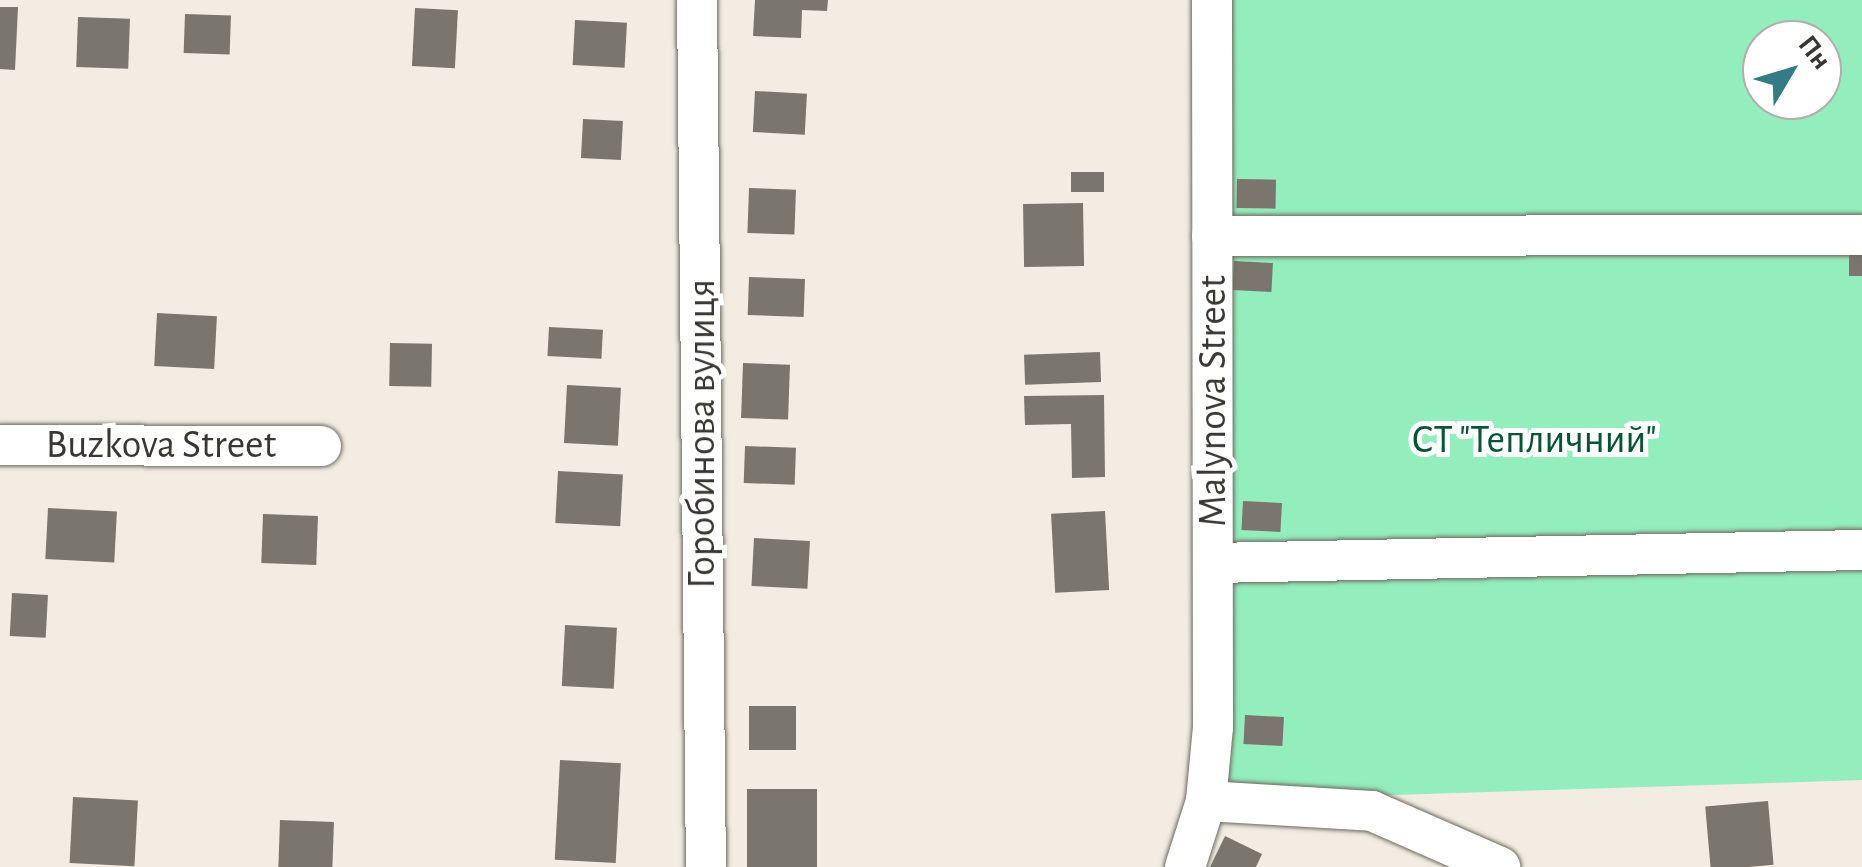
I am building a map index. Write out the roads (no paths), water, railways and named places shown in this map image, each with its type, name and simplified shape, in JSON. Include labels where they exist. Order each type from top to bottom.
[{"type":"street","name":"Горобинова вулиця","points":[[697,0],[706,867]]},
{"type":"street","name":"Malynova Street","points":[[1185,867],[1206,801],[1214,563],[1212,0]]},
{"type":"street","points":[[1212,236],[1862,235]]},
{"type":"street","name":"Buzkova Street","points":[[0,445],[321,446]]},
{"type":"street","points":[[1214,563],[1862,550]]},
{"type":"street","points":[[1206,801],[1372,810],[1500,867]]},
{"type":"park label","name":"СТ \"Тепличний\"","points":[[1534,440]]}]
